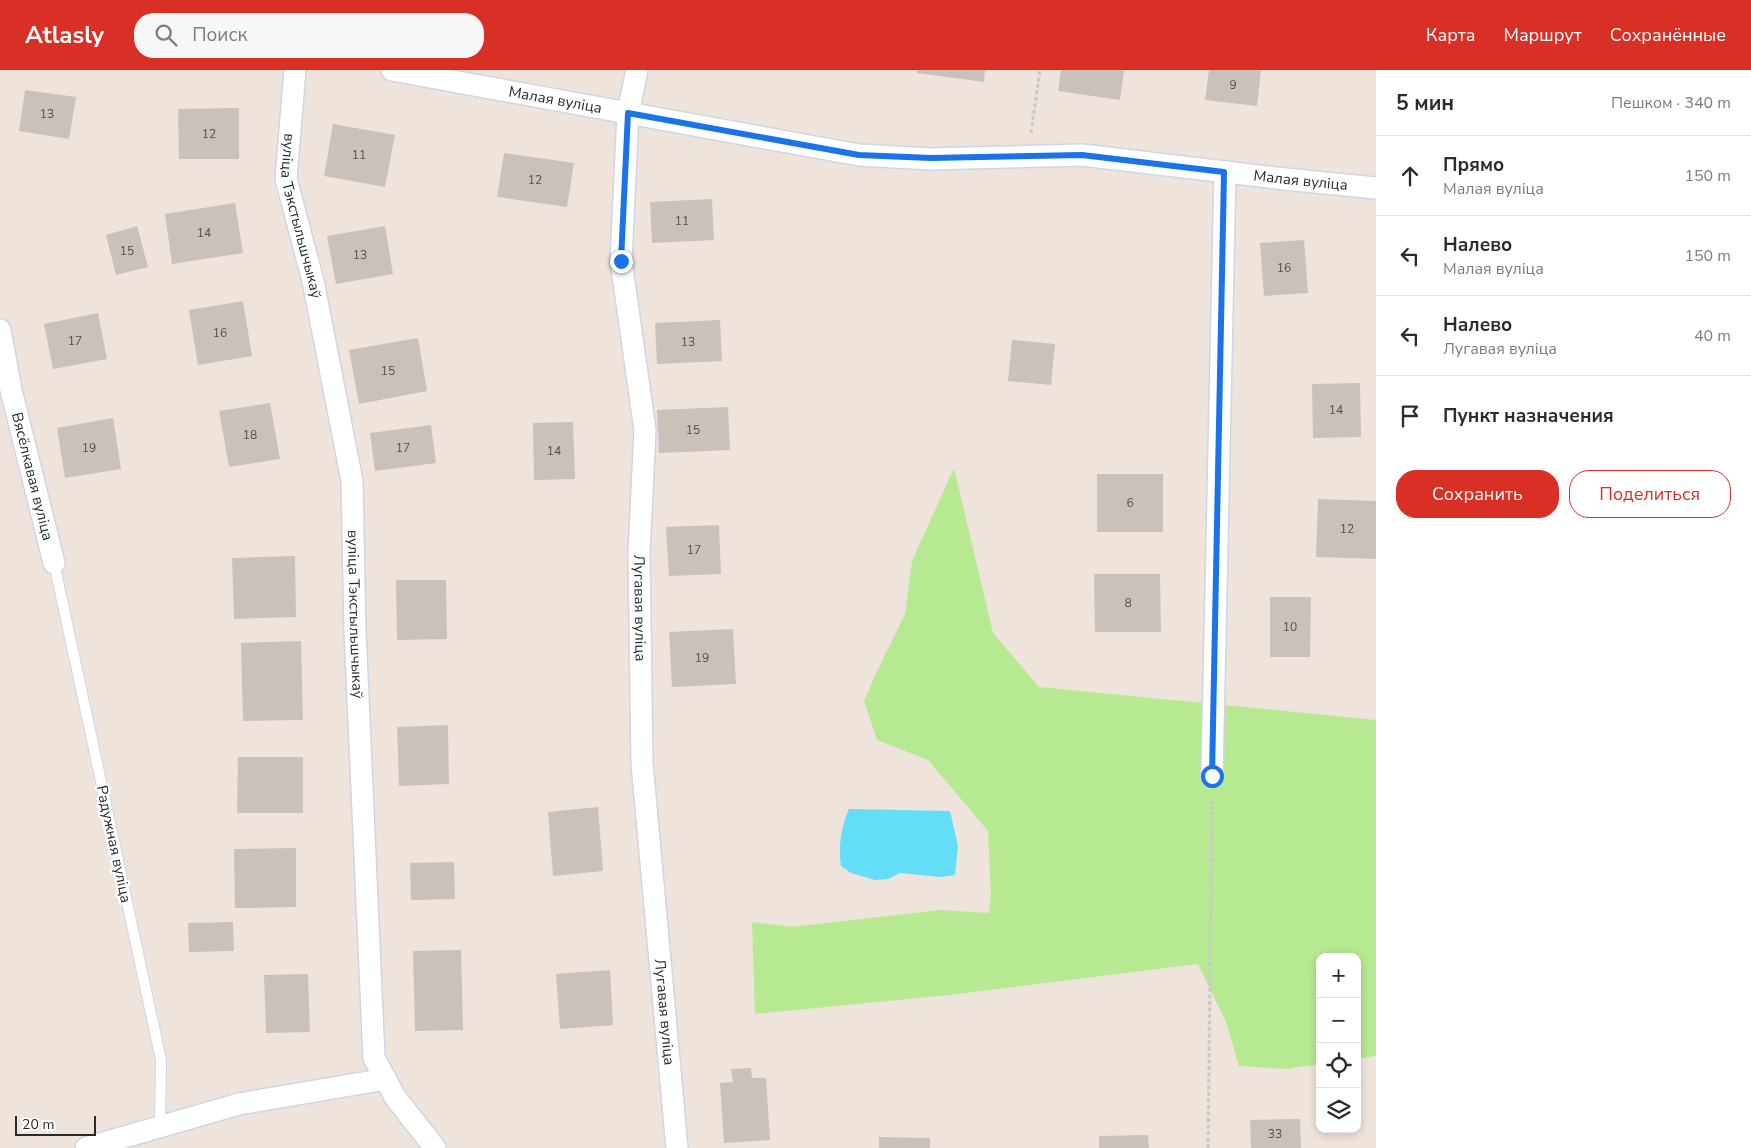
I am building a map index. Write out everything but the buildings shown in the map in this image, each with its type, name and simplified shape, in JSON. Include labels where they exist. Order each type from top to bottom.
[{"type":"street","name":"вуліца Тэкстыльшчыкаў","points":[[295,70],[286,179],[313,282],[352,481],[355,631],[374,1058],[395,1097],[435,1148]]},
{"type":"street","name":"Малая вуліца","points":[[392,70],[859,155],[931,158],[1082,155],[1376,188]]},
{"type":"street","name":"Лугавая вуліца","points":[[637,70],[628,113],[621,261],[645,430],[639,553],[642,762],[677,1148]]},
{"type":"street","points":[[1212,776],[1224,172]]},
{"type":"street","name":"Вясёлкавая вуліца","points":[[0,330],[11,390],[54,563]]},
{"type":"street","points":[[86,1148],[239,1104],[386,1080]]},
{"type":"lane","name":"Радужная вуліца","points":[[54,563],[161,1060],[160,1128]]},
{"type":"path","points":[[1028,156],[1040,70]]},
{"type":"path","points":[[1208,1148],[1212,776]]},
{"type":"green space","points":[[954,468],[993,633],[1039,687],[1376,720],[1376,1056],[1361,1058],[1361,953],[1316,953],[1316,1065],[1287,1069],[1239,1066],[1226,1022],[1198,964],[950,995],[755,1014],[752,922],[792,927],[940,910],[989,913],[991,895],[988,831],[928,760],[877,740],[864,701],[905,614],[912,561]]},
{"type":"water","points":[[849,809],[950,811],[958,846],[955,875],[940,877],[900,873],[888,879],[875,880],[851,873],[841,866],[840,851],[842,830]]},
{"type":"route","points":[[621,261],[628,113],[859,155],[931,158],[1082,155],[1224,172],[1212,776]]}]
